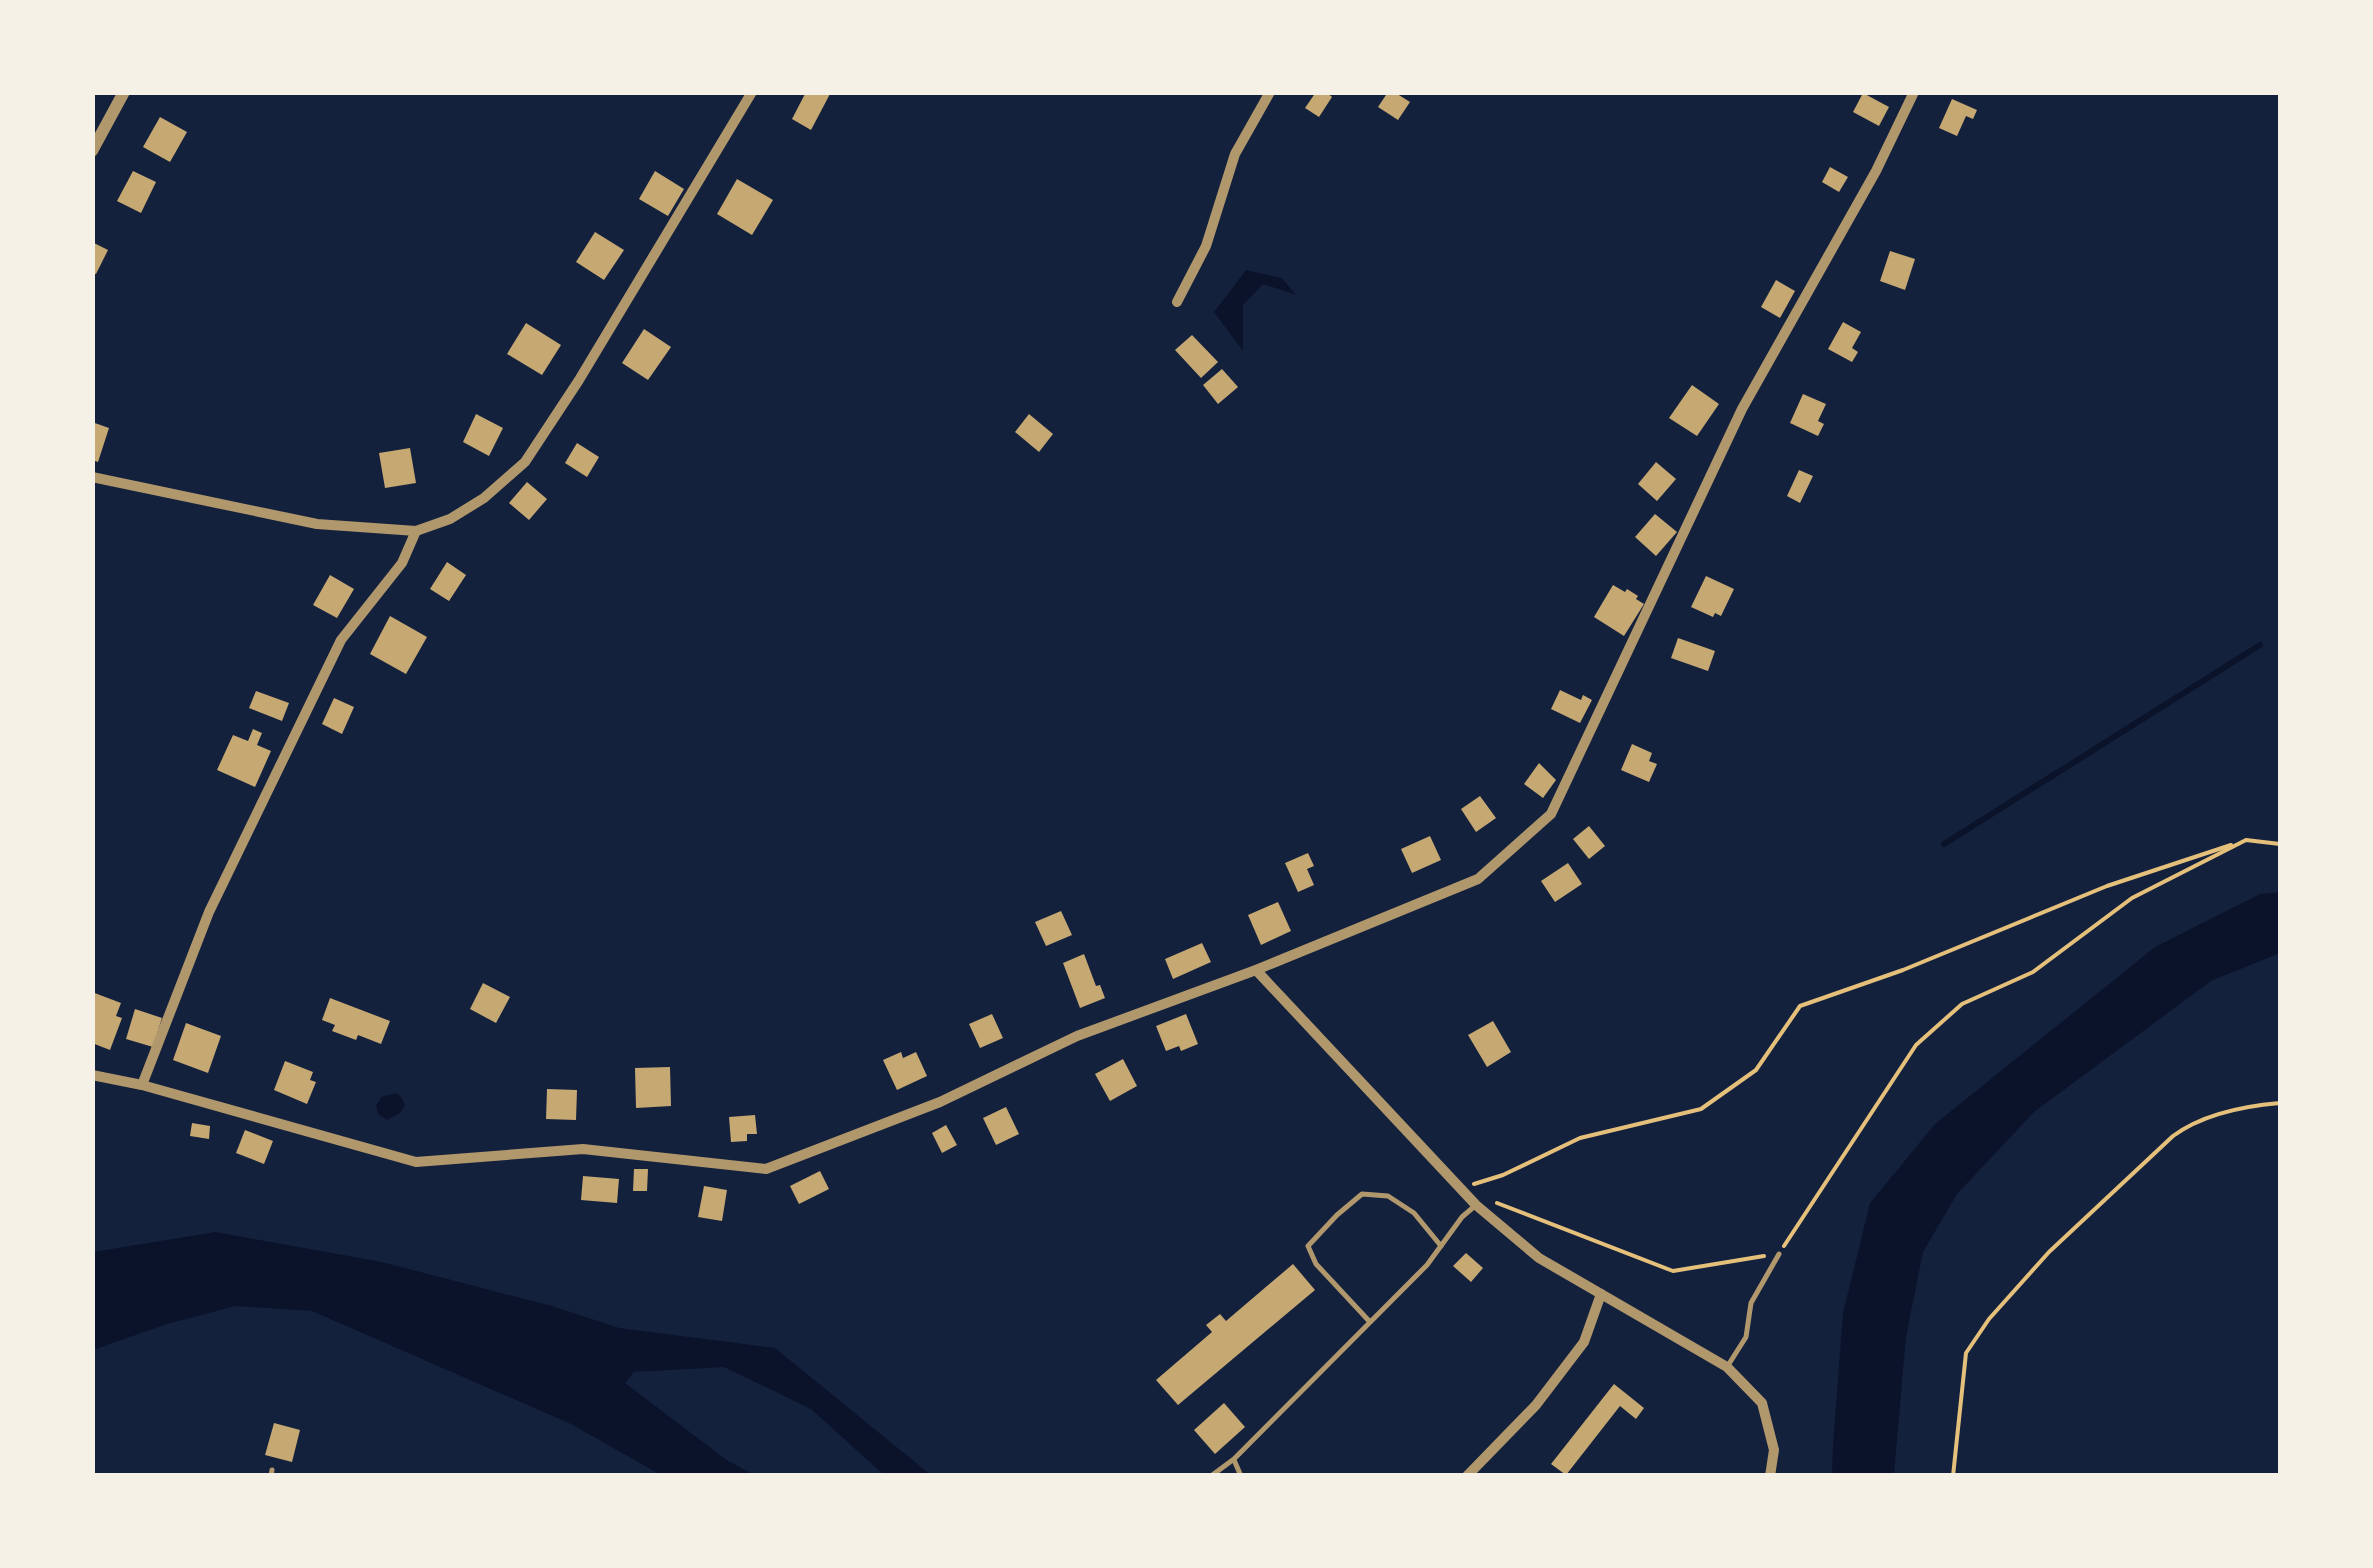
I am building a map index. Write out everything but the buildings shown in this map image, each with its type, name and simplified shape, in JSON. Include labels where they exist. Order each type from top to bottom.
[{"type":"street","points":[[92,151],[124,92]]},
{"type":"street","points":[[92,477],[317,524],[416,531],[450,518],[484,498],[524,462],[579,380],[752,92]]},
{"type":"street","points":[[1176,302],[1206,246],[1235,154],[1270,92]]},
{"type":"street","points":[[92,1074],[416,1162],[583,1149],[766,1169],[940,1102],[1077,1036],[1256,970],[1478,878],[1551,814],[1742,409],[1876,171],[1914,92]]},
{"type":"street","points":[[142,1086],[210,912],[342,640],[402,563],[416,531]]},
{"type":"street","points":[[1256,970],[1476,1206],[1540,1258],[1727,1367],[1762,1403],[1774,1450],[1770,1476]]},
{"type":"street","points":[[1467,1476],[1536,1405],[1584,1342],[1602,1294]]},
{"type":"lane","points":[[1370,1322],[1316,1264],[1308,1246],[1337,1214],[1362,1194],[1388,1196],[1414,1212],[1441,1246]]},
{"type":"lane","points":[[1211,1476],[1234,1458],[1427,1265],[1462,1217],[1476,1206]]},
{"type":"lane","points":[[1727,1367],[1746,1337],[1752,1303],[1779,1254]]},
{"type":"lane","points":[[1234,1458],[1240,1476]]},
{"type":"path","points":[[1496,1202],[1673,1272],[1779,1254],[1916,1046],[1962,1004],[2034,972],[2132,898],[2246,840]]},
{"type":"path","points":[[1460,1188],[1503,1176],[1580,1138],[1701,1109],[1756,1070],[1800,1006],[1902,970],[2107,886],[2246,840],[2280,844]]},
{"type":"path","points":[[1953,1476],[1966,1353],[1990,1319],[2049,1252],[2173,1136],[2204,1118],[2280,1103]]},
{"type":"water","points":[[1246,270],[1282,278],[1296,295],[1263,284],[1243,305],[1243,351],[1214,312]]},
{"type":"water","points":[[2280,892],[2280,953],[2211,981],[2034,1112],[1957,1194],[1923,1252],[1906,1337],[1894,1475],[1832,1475],[1843,1313],[1870,1203],[1935,1124],[2155,947],[2260,894]]},
{"type":"water","points":[[396,1093],[405,1105],[387,1120],[378,1114],[376,1106],[381,1097]]},
{"type":"water","points":[[215,1232],[382,1262],[552,1306],[619,1328],[775,1348],[931,1475],[884,1475],[811,1409],[724,1367],[634,1372],[625,1383],[728,1461],[755,1475],[661,1475],[571,1424],[312,1311],[236,1306],[167,1324],[93,1350],[93,1252]]},
{"type":"waterway","points":[[1944,844],[2260,645]]}]
